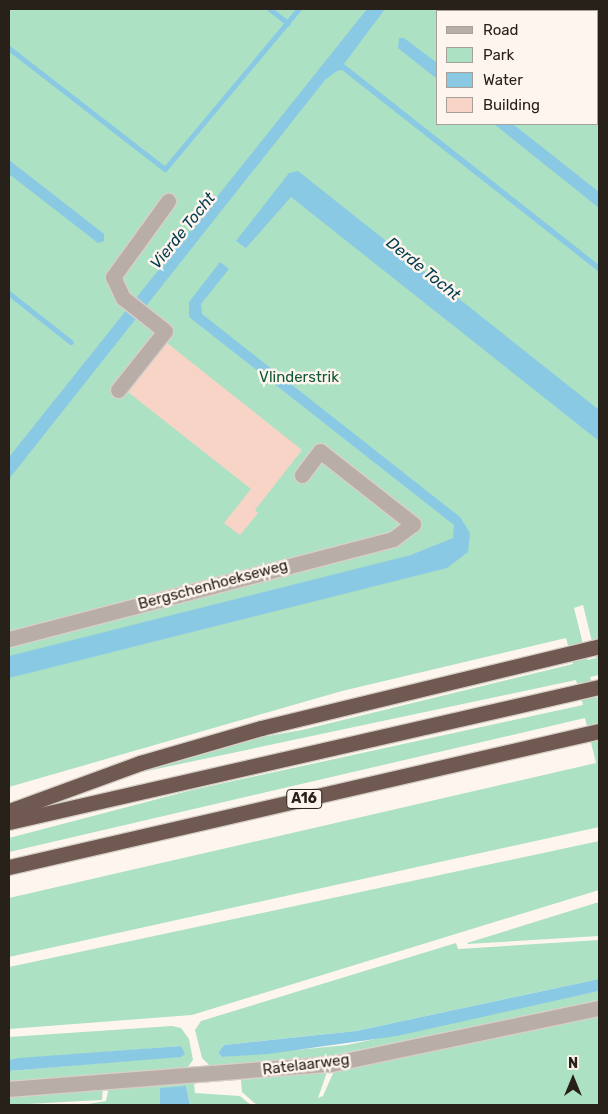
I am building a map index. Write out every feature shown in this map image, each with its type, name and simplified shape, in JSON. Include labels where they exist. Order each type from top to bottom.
[{"type":"highway","points":[[9,811],[140,763],[262,728],[599,646]]},
{"type":"highway","points":[[9,822],[599,688]]},
{"type":"highway","name":"A16","points":[[9,867],[599,731]]},
{"type":"street","points":[[118,390],[165,331],[125,300],[114,285],[115,270],[168,201]]},
{"type":"street","name":"Bergschenhoekseweg","points":[[9,639],[393,539],[413,524],[320,451],[302,475]]},
{"type":"street","name":"Ratelaarweg","points":[[9,1089],[330,1064],[599,1008]]},
{"type":"green space","name":"Vlinderstrik","points":[[9,9],[599,9],[599,675],[590,677],[599,702],[599,827],[9,957],[9,898],[596,763],[585,718],[9,852],[9,838],[192,790],[583,705],[576,680],[114,778],[222,744],[302,730],[573,664],[566,638],[342,691],[9,787]],"holes":[[[583,605],[596,658],[587,660],[574,608]]]},
{"type":"green space","points":[[599,841],[599,890],[192,1015],[9,1029],[9,967]]},
{"type":"green space","points":[[599,902],[599,936],[467,943]]},
{"type":"green space","points":[[599,940],[599,979],[356,1031],[224,1045],[218,1053],[222,1057],[347,1045],[599,991],[599,1000],[319,1058],[211,1067],[202,1058],[195,1030],[201,1021],[456,943],[458,949]]},
{"type":"green space","points":[[599,1016],[599,1105],[257,1105],[242,1092],[241,1080],[327,1072],[318,1098],[323,1096],[334,1071]]},
{"type":"green space","points":[[172,1026],[181,1028],[189,1039],[193,1060],[187,1068],[9,1082],[9,1071],[183,1056],[181,1046],[9,1060],[9,1037]]},
{"type":"green space","points":[[194,1083],[195,1093],[240,1096],[251,1105],[190,1105],[186,1086],[177,1105],[82,1105],[106,1101],[109,1087]]},
{"type":"green space","points":[[103,1087],[102,1100],[9,1105],[9,1096]]},
{"type":"water","points":[[367,9],[385,9],[344,64],[599,265],[599,272],[342,70],[337,71],[325,80],[9,479],[9,457]]},
{"type":"water","points":[[399,38],[404,38],[436,62],[436,78],[398,48]]},
{"type":"water","points":[[495,125],[514,125],[599,192],[599,208]]},
{"type":"water","points":[[9,160],[104,234],[104,241],[98,243],[9,174]]},
{"type":"water","points":[[298,171],[599,410],[599,441],[291,197],[246,248],[236,241],[289,173]]},
{"type":"water","points":[[220,262],[229,269],[201,304],[202,314],[460,517],[470,533],[468,552],[447,568],[9,678],[9,656],[411,555],[453,538],[454,525],[189,317],[189,302]]},
{"type":"water","points":[[599,979],[599,991],[397,1036],[268,1054],[222,1057],[218,1053],[224,1045],[356,1031]]},
{"type":"water","points":[[181,1046],[185,1054],[181,1057],[9,1071],[9,1060],[19,1058]]},
{"type":"water","points":[[186,1086],[190,1105],[160,1104],[160,1088]]},
{"type":"building","points":[[167,343],[302,450],[255,510],[258,513],[240,535],[224,523],[251,489],[128,392]]},
{"type":"waterway","points":[[270,9],[288,23]]},
{"type":"waterway","points":[[9,48],[165,169],[299,9]]},
{"type":"waterway","points":[[9,293],[71,342]]},
{"type":"water label","name":"Vierde Tocht","points":[[183,231]]},
{"type":"water label","name":"Derde Tocht","points":[[423,269]]}]
